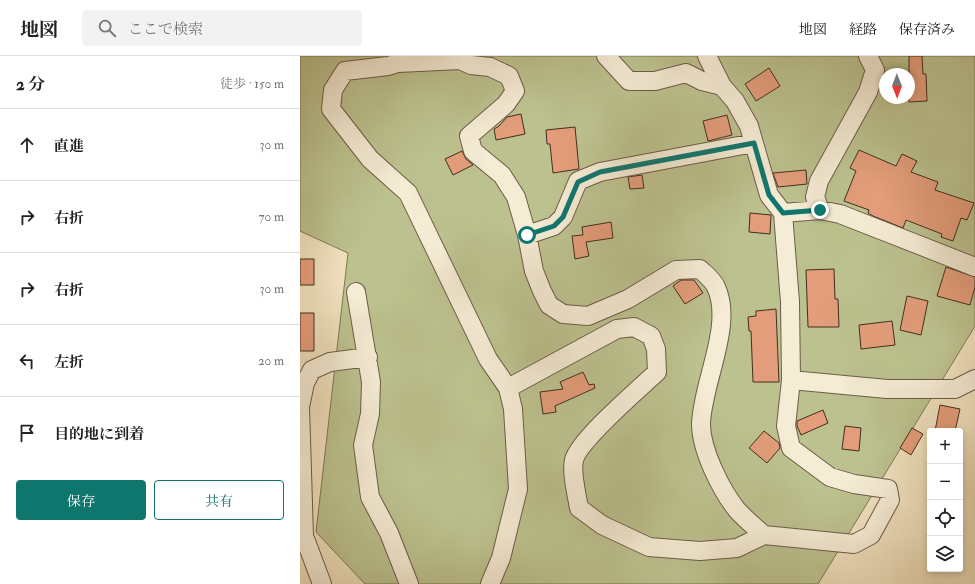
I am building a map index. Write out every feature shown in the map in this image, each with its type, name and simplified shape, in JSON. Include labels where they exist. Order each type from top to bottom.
[{"type":"street","points":[[606,56],[629,80],[655,81],[686,73],[702,81],[722,86]]},
{"type":"street","points":[[508,388],[618,329],[634,327],[651,336],[656,349],[658,372],[591,435],[578,450],[573,461],[579,508],[602,525],[649,547],[700,552],[737,548],[764,535],[854,544],[871,535],[890,500],[888,489],[854,484],[830,477],[791,448],[786,426],[791,380],[790,302],[783,213],[769,195],[749,126],[739,107],[722,86],[706,56]]},
{"type":"street","points":[[820,210],[815,197],[819,181],[868,92],[875,70],[869,56]]},
{"type":"street","points":[[490,584],[501,558],[518,489],[513,409],[508,388],[488,359],[408,193],[370,159],[331,108],[333,90],[345,71],[388,66],[398,63],[460,60],[471,65],[490,67],[509,76],[515,90],[506,104],[469,136],[473,151],[502,175],[516,196],[527,235],[534,271],[542,291],[550,305],[563,314],[588,316],[628,299],[676,270],[700,269],[716,286],[721,303],[719,345],[705,393],[701,425],[704,444],[720,484],[737,510],[764,535]]},
{"type":"street","points":[[527,235],[554,226],[563,217],[578,182],[600,172],[754,143]]},
{"type":"street","points":[[783,213],[820,210],[840,214],[975,267]]},
{"type":"street","points":[[356,292],[371,382],[370,414],[363,445],[370,497],[389,533],[409,584]]},
{"type":"street","points":[[322,584],[302,534],[300,407],[305,383],[312,370],[330,362],[368,357]]},
{"type":"street","points":[[791,380],[895,389],[955,389],[975,379]]},
{"type":"green space","points":[[300,56],[975,56],[975,326],[818,584],[365,584],[316,532],[348,253],[300,231]]},
{"type":"building","points":[[909,56],[922,56],[923,74],[926,74],[927,101],[915,102],[915,68],[909,68]]},
{"type":"building","points":[[769,68],[780,86],[756,101],[745,84]]},
{"type":"building","points":[[521,114],[525,134],[496,140],[494,129],[507,117]]},
{"type":"building","points":[[727,115],[732,135],[708,141],[703,121]]},
{"type":"building","points":[[575,127],[579,169],[553,173],[550,144],[547,144],[546,130]]},
{"type":"building","points":[[859,150],[896,166],[902,154],[917,161],[911,172],[938,182],[935,190],[974,203],[967,220],[961,218],[953,241],[941,237],[942,234],[906,220],[903,228],[873,216],[868,213],[869,210],[844,201],[856,171],[850,168]]},
{"type":"building","points":[[462,151],[466,159],[473,165],[453,175],[445,159]]},
{"type":"building","points":[[806,170],[807,184],[778,187],[773,173]]},
{"type":"building","points":[[642,175],[644,188],[630,189],[628,177]]},
{"type":"building","points":[[750,213],[771,215],[770,234],[749,232]]},
{"type":"building","points":[[611,222],[613,238],[586,242],[589,256],[575,259],[572,236],[583,235],[582,227]]},
{"type":"building","points":[[300,259],[314,259],[314,285],[300,285]]},
{"type":"building","points":[[946,267],[975,277],[975,287],[970,305],[937,296]]},
{"type":"building","points":[[834,269],[835,299],[838,299],[839,327],[808,327],[806,270]]},
{"type":"building","points":[[681,280],[694,280],[703,293],[685,304],[673,286]]},
{"type":"building","points":[[907,296],[928,301],[921,335],[900,330]]},
{"type":"building","points":[[776,309],[779,382],[753,382],[751,331],[749,331],[748,317],[756,316],[756,311]]},
{"type":"building","points":[[300,313],[314,313],[314,351],[300,351]]},
{"type":"building","points":[[892,321],[895,345],[861,349],[859,325]]},
{"type":"building","points":[[583,372],[589,385],[594,384],[595,388],[555,406],[556,412],[543,414],[540,392],[563,389],[560,382]]},
{"type":"building","points":[[940,405],[960,409],[956,428],[936,428]]},
{"type":"building","points":[[823,410],[828,423],[801,435],[797,426],[797,421]]},
{"type":"building","points":[[845,426],[861,428],[859,451],[842,449]]},
{"type":"building","points":[[912,428],[923,434],[911,455],[900,448]]},
{"type":"building","points":[[764,431],[779,443],[780,448],[767,463],[749,448]]},
{"type":"route","points":[[527,235],[554,226],[563,217],[578,182],[600,172],[754,143],[769,195],[783,213],[820,210]]}]
